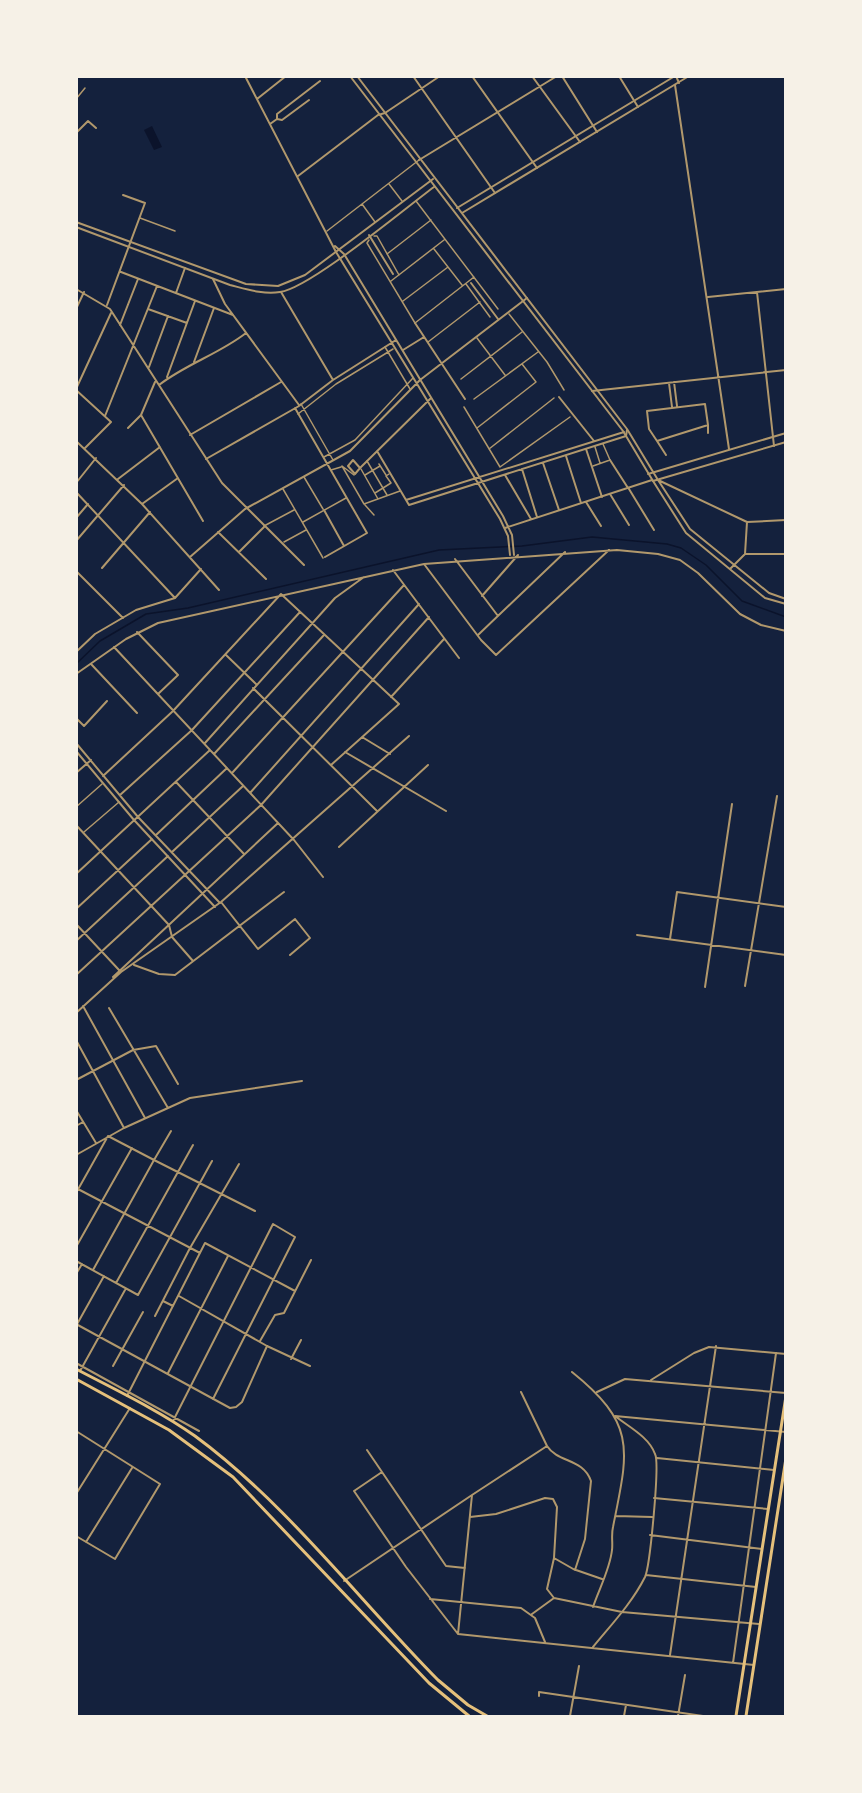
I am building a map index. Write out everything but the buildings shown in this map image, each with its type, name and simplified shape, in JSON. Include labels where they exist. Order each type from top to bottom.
[{"type":"main road","points":[[78,1370],[173,1421],[256,1487],[438,1680],[457,1697],[487,1716]]},
{"type":"main road","points":[[76,1379],[188,1442],[233,1478],[429,1683],[469,1716]]},
{"type":"main road","points":[[736,1716],[786,1394]]},
{"type":"main road","points":[[746,1716],[786,1458]]},
{"type":"street","points":[[257,99],[286,76]]},
{"type":"street","points":[[350,76],[429,182],[436,185],[462,213],[598,390],[684,523],[769,593],[786,599]]},
{"type":"street","points":[[357,76],[436,185],[592,391],[627,433],[648,474],[680,527],[765,598],[786,604]]},
{"type":"street","points":[[412,76],[495,194]]},
{"type":"street","points":[[298,176],[378,115],[385,114],[440,76]]},
{"type":"street","points":[[472,76],[537,168]]},
{"type":"street","points":[[532,76],[580,142]]},
{"type":"street","points":[[327,231],[419,160],[557,76]]},
{"type":"street","points":[[562,76],[597,132]]},
{"type":"street","points":[[619,76],[638,107]]},
{"type":"street","points":[[456,209],[676,76],[678,83]]},
{"type":"street","points":[[678,83],[682,76]]},
{"type":"street","points":[[462,213],[689,76]]},
{"type":"street","points":[[245,77],[335,246],[336,252],[510,536],[516,555]]},
{"type":"street","points":[[278,119],[277,114],[320,81]]},
{"type":"street","points":[[674,86],[720,377],[729,449]]},
{"type":"street","points":[[76,99],[86,88]]},
{"type":"street","points":[[270,124],[278,119],[282,120],[309,100]]},
{"type":"street","points":[[77,134],[88,121],[96,128]]},
{"type":"street","points":[[76,222],[229,280],[269,287],[289,284],[305,275],[433,179]]},
{"type":"street","points":[[388,183],[402,202]]},
{"type":"street","points":[[76,227],[213,279],[255,291],[281,292],[301,284],[436,185]]},
{"type":"street","points":[[106,306],[145,203],[123,195]]},
{"type":"street","points":[[416,200],[498,309]]},
{"type":"street","points":[[362,204],[375,222]]},
{"type":"street","points":[[140,218],[175,231]]},
{"type":"street","points":[[387,254],[431,220]]},
{"type":"street","points":[[369,235],[393,274]]},
{"type":"street","points":[[374,236],[377,236],[399,275]]},
{"type":"street","points":[[391,281],[445,239]]},
{"type":"street","points":[[369,240],[368,243],[427,343],[465,399]]},
{"type":"street","points":[[335,246],[344,254],[509,526],[510,556]]},
{"type":"street","points":[[434,248],[462,286]]},
{"type":"street","points":[[403,302],[448,267]]},
{"type":"street","points":[[176,293],[185,268]]},
{"type":"street","points":[[120,272],[233,315]]},
{"type":"street","points":[[415,323],[474,277]]},
{"type":"street","points":[[120,325],[138,279]]},
{"type":"street","points":[[213,279],[233,315],[304,410],[333,461]]},
{"type":"street","points":[[465,283],[490,316]]},
{"type":"street","points":[[471,283],[499,320]]},
{"type":"street","points":[[105,416],[157,286]]},
{"type":"street","points":[[76,289],[106,306],[111,312],[206,459],[245,509],[304,565]]},
{"type":"street","points":[[707,297],[786,289]]},
{"type":"street","points":[[76,309],[84,292]]},
{"type":"street","points":[[281,292],[333,380]]},
{"type":"street","points":[[757,292],[774,446]]},
{"type":"street","points":[[190,557],[245,509],[333,461],[357,445],[420,380],[528,298]]},
{"type":"street","points":[[167,379],[195,301]]},
{"type":"street","points":[[427,343],[480,302]]},
{"type":"street","points":[[194,363],[214,308]]},
{"type":"street","points":[[148,309],[187,323]]},
{"type":"street","points":[[85,448],[111,422],[76,390],[111,312]]},
{"type":"street","points":[[508,313],[538,351],[564,390]]},
{"type":"street","points":[[148,368],[168,316]]},
{"type":"street","points":[[461,379],[523,332]]},
{"type":"street","points":[[159,385],[194,363],[230,345],[246,333]]},
{"type":"street","points":[[402,351],[424,337]]},
{"type":"street","points":[[476,338],[505,376]]},
{"type":"street","points":[[206,459],[300,405],[333,380],[396,340]]},
{"type":"street","points":[[385,347],[411,390]]},
{"type":"street","points":[[298,414],[336,384],[394,348]]},
{"type":"street","points":[[474,399],[538,351]]},
{"type":"street","points":[[477,429],[536,382],[522,363]]},
{"type":"street","points":[[592,391],[786,370]]},
{"type":"street","points":[[323,457],[355,440],[413,378]]},
{"type":"street","points":[[128,428],[141,415],[156,381]]},
{"type":"street","points":[[190,435],[282,382]]},
{"type":"street","points":[[669,382],[672,407]]},
{"type":"street","points":[[674,382],[677,406]]},
{"type":"street","points":[[559,397],[594,441]]},
{"type":"street","points":[[355,474],[431,398]]},
{"type":"street","points":[[489,449],[554,398]]},
{"type":"street","points":[[666,455],[649,429],[647,411],[705,404],[708,433]]},
{"type":"street","points":[[464,407],[500,467],[570,417]]},
{"type":"street","points":[[283,489],[324,557],[367,533],[295,408]]},
{"type":"street","points":[[141,415],[203,521]]},
{"type":"street","points":[[657,441],[708,425]]},
{"type":"street","points":[[406,500],[594,441],[627,433]]},
{"type":"street","points":[[377,451],[409,505],[603,444],[627,433]]},
{"type":"street","points":[[648,474],[786,433]]},
{"type":"street","points":[[76,441],[150,512],[219,590]]},
{"type":"street","points":[[505,528],[628,488],[786,442]]},
{"type":"street","points":[[603,444],[610,460],[654,530]]},
{"type":"street","points":[[594,446],[600,463]]},
{"type":"street","points":[[118,479],[160,447]]},
{"type":"street","points":[[586,449],[602,497]]},
{"type":"street","points":[[566,456],[581,503]]},
{"type":"street","points":[[76,483],[96,458]]},
{"type":"street","points":[[355,474],[348,466],[353,460],[378,499]]},
{"type":"street","points":[[592,466],[610,460]]},
{"type":"street","points":[[367,461],[388,496]]},
{"type":"street","points":[[543,463],[559,510]]},
{"type":"street","points":[[364,475],[380,465],[388,475],[391,483],[375,493]]},
{"type":"street","points":[[331,470],[342,466]]},
{"type":"street","points":[[342,466],[355,474]]},
{"type":"street","points":[[342,466],[364,504],[374,515]]},
{"type":"street","points":[[522,469],[537,517]]},
{"type":"street","points":[[505,475],[531,519]]},
{"type":"street","points":[[304,477],[344,546]]},
{"type":"street","points":[[142,504],[178,478]]},
{"type":"street","points":[[658,480],[747,522],[786,520]]},
{"type":"street","points":[[76,541],[124,485]]},
{"type":"street","points":[[364,504],[401,491]]},
{"type":"street","points":[[76,492],[175,598]]},
{"type":"street","points":[[610,494],[629,525]]},
{"type":"street","points":[[302,522],[347,498]]},
{"type":"street","points":[[586,502],[601,526]]},
{"type":"street","points":[[76,518],[88,504]]},
{"type":"street","points":[[239,552],[264,527],[295,509]]},
{"type":"street","points":[[102,568],[150,512]]},
{"type":"street","points":[[730,569],[745,554],[747,522]]},
{"type":"street","points":[[282,544],[307,530]]},
{"type":"street","points":[[218,532],[266,579]]},
{"type":"street","points":[[423,564],[496,655],[609,550]]},
{"type":"street","points":[[76,674],[137,632],[153,625],[281,594],[423,564],[516,555],[609,550],[649,552],[680,560],[698,573],[740,614],[756,623],[786,631]]},
{"type":"street","points":[[478,635],[566,552]]},
{"type":"street","points":[[745,554],[786,554]]},
{"type":"street","points":[[483,596],[516,555]]},
{"type":"street","points":[[455,560],[498,616]]},
{"type":"street","points":[[77,651],[95,634],[144,606],[175,598],[201,569]]},
{"type":"street","points":[[393,570],[459,658]]},
{"type":"street","points":[[76,571],[123,619]]},
{"type":"street","points":[[204,744],[335,598],[367,575]]},
{"type":"street","points":[[231,773],[404,585]]},
{"type":"street","points":[[281,594],[399,704],[331,765]]},
{"type":"street","points":[[104,776],[173,711],[281,594]]},
{"type":"street","points":[[250,793],[419,604]]},
{"type":"street","points":[[120,795],[192,730],[300,612]]},
{"type":"street","points":[[76,975],[260,804],[429,617]]},
{"type":"street","points":[[137,632],[178,675],[158,694]]},
{"type":"street","points":[[214,754],[324,635]]},
{"type":"street","points":[[391,696],[445,639]]},
{"type":"street","points":[[114,647],[294,840],[323,877]]},
{"type":"street","points":[[225,654],[256,684]]},
{"type":"street","points":[[91,664],[137,713]]},
{"type":"street","points":[[253,688],[377,811]]},
{"type":"street","points":[[76,718],[84,726],[107,701]]},
{"type":"street","points":[[76,1013],[103,986],[130,964],[220,903],[409,736]]},
{"type":"street","points":[[362,737],[390,753]]},
{"type":"street","points":[[76,743],[138,817],[220,903],[258,949],[295,919],[310,938],[290,955]]},
{"type":"street","points":[[76,874],[210,750]]},
{"type":"street","points":[[76,751],[134,820],[215,907]]},
{"type":"street","points":[[345,752],[446,811]]},
{"type":"street","points":[[76,773],[91,760]]},
{"type":"street","points":[[339,847],[428,765]]},
{"type":"street","points":[[156,836],[227,768]]},
{"type":"street","points":[[176,782],[244,854]]},
{"type":"street","points":[[76,807],[103,783]]},
{"type":"street","points":[[171,852],[243,786]]},
{"type":"street","points":[[745,986],[777,796]]},
{"type":"street","points":[[84,833],[119,802]]},
{"type":"street","points":[[705,987],[732,804]]},
{"type":"street","points":[[130,964],[278,823]]},
{"type":"street","points":[[76,825],[169,925],[172,936],[193,962]]},
{"type":"street","points":[[76,909],[152,839]]},
{"type":"street","points":[[76,941],[168,856]]},
{"type":"street","points":[[130,964],[159,974],[175,975],[284,892]]},
{"type":"street","points":[[670,939],[677,892],[786,907]]},
{"type":"street","points":[[76,924],[120,972]]},
{"type":"street","points":[[637,935],[786,955]]},
{"type":"street","points":[[83,1006],[145,1118]]},
{"type":"street","points":[[109,1008],[168,1108]]},
{"type":"street","points":[[76,1040],[124,1128]]},
{"type":"street","points":[[76,1080],[133,1050],[156,1046],[178,1084]]},
{"type":"street","points":[[76,1155],[124,1128],[190,1098],[302,1081]]},
{"type":"street","points":[[76,1110],[96,1143]]},
{"type":"street","points":[[76,1126],[83,1122]]},
{"type":"street","points":[[93,1270],[171,1131]]},
{"type":"street","points":[[108,1136],[255,1211]]},
{"type":"street","points":[[108,1136],[77,1190],[200,1253]]},
{"type":"street","points":[[116,1283],[193,1145]]},
{"type":"street","points":[[76,1246],[132,1148]]},
{"type":"street","points":[[76,1261],[138,1295],[212,1161]]},
{"type":"street","points":[[155,1316],[190,1248],[239,1164]]},
{"type":"street","points":[[173,1421],[273,1224],[295,1237],[213,1399]]},
{"type":"street","points":[[127,1396],[205,1243],[295,1291]]},
{"type":"street","points":[[167,1374],[228,1256]]},
{"type":"street","points":[[261,1341],[275,1315],[284,1313],[311,1260]]},
{"type":"street","points":[[76,1274],[82,1264]]},
{"type":"street","points":[[104,1276],[77,1325],[230,1408],[239,1405],[267,1346]]},
{"type":"street","points":[[78,1370],[83,1366],[126,1288]]},
{"type":"street","points":[[179,1296],[291,1359],[310,1366]]},
{"type":"street","points":[[163,1301],[174,1306]]},
{"type":"street","points":[[113,1366],[143,1312]]},
{"type":"street","points":[[291,1359],[301,1340]]},
{"type":"street","points":[[670,1655],[716,1346]]},
{"type":"street","points":[[650,1381],[698,1351],[716,1346],[786,1354]]},
{"type":"street","points":[[733,1663],[776,1353]]},
{"type":"street","points":[[76,1363],[176,1416],[199,1431]]},
{"type":"street","points":[[572,1372],[597,1392],[615,1416],[651,1446],[657,1458],[646,1575],[621,1612],[592,1648]]},
{"type":"street","points":[[597,1392],[625,1379],[786,1394]]},
{"type":"street","points":[[520,1392],[550,1452],[580,1466],[591,1481],[585,1539],[575,1570]]},
{"type":"street","points":[[76,1494],[130,1408]]},
{"type":"street","points":[[615,1416],[786,1432]]},
{"type":"street","points":[[593,1607],[612,1550],[612,1529],[626,1459],[624,1441],[615,1416]]},
{"type":"street","points":[[76,1431],[160,1484],[115,1559],[76,1536]]},
{"type":"street","points":[[344,1581],[420,1528],[547,1446]]},
{"type":"street","points":[[367,1450],[446,1566],[465,1568]]},
{"type":"street","points":[[657,1458],[774,1470]]},
{"type":"street","points":[[86,1542],[132,1467]]},
{"type":"street","points":[[382,1472],[354,1491],[392,1547],[458,1634],[754,1665]]},
{"type":"street","points":[[458,1634],[472,1495]]},
{"type":"street","points":[[470,1517],[496,1514],[545,1498],[553,1499],[557,1507],[554,1558],[547,1589],[554,1598],[621,1612],[760,1624]]},
{"type":"street","points":[[654,1498],[768,1509]]},
{"type":"street","points":[[616,1515],[652,1517]]},
{"type":"street","points":[[650,1535],[762,1549]]},
{"type":"street","points":[[554,1558],[575,1570],[602,1579]]},
{"type":"street","points":[[646,1575],[756,1587]]},
{"type":"street","points":[[532,1614],[554,1598]]},
{"type":"street","points":[[430,1599],[522,1608],[532,1614],[545,1642]]},
{"type":"street","points":[[570,1716],[579,1666]]},
{"type":"street","points":[[678,1715],[685,1675]]},
{"type":"street","points":[[539,1696],[539,1692],[574,1696],[678,1715],[703,1716]]},
{"type":"street","points":[[624,1716],[626,1704]]},
{"type":"water","points":[[152,126],[162,147],[154,150],[144,130]]},
{"type":"waterway","points":[[76,664],[100,641],[146,614],[188,608],[439,550],[522,546],[592,537],[667,544],[681,548],[706,565],[742,601],[786,617]]}]
